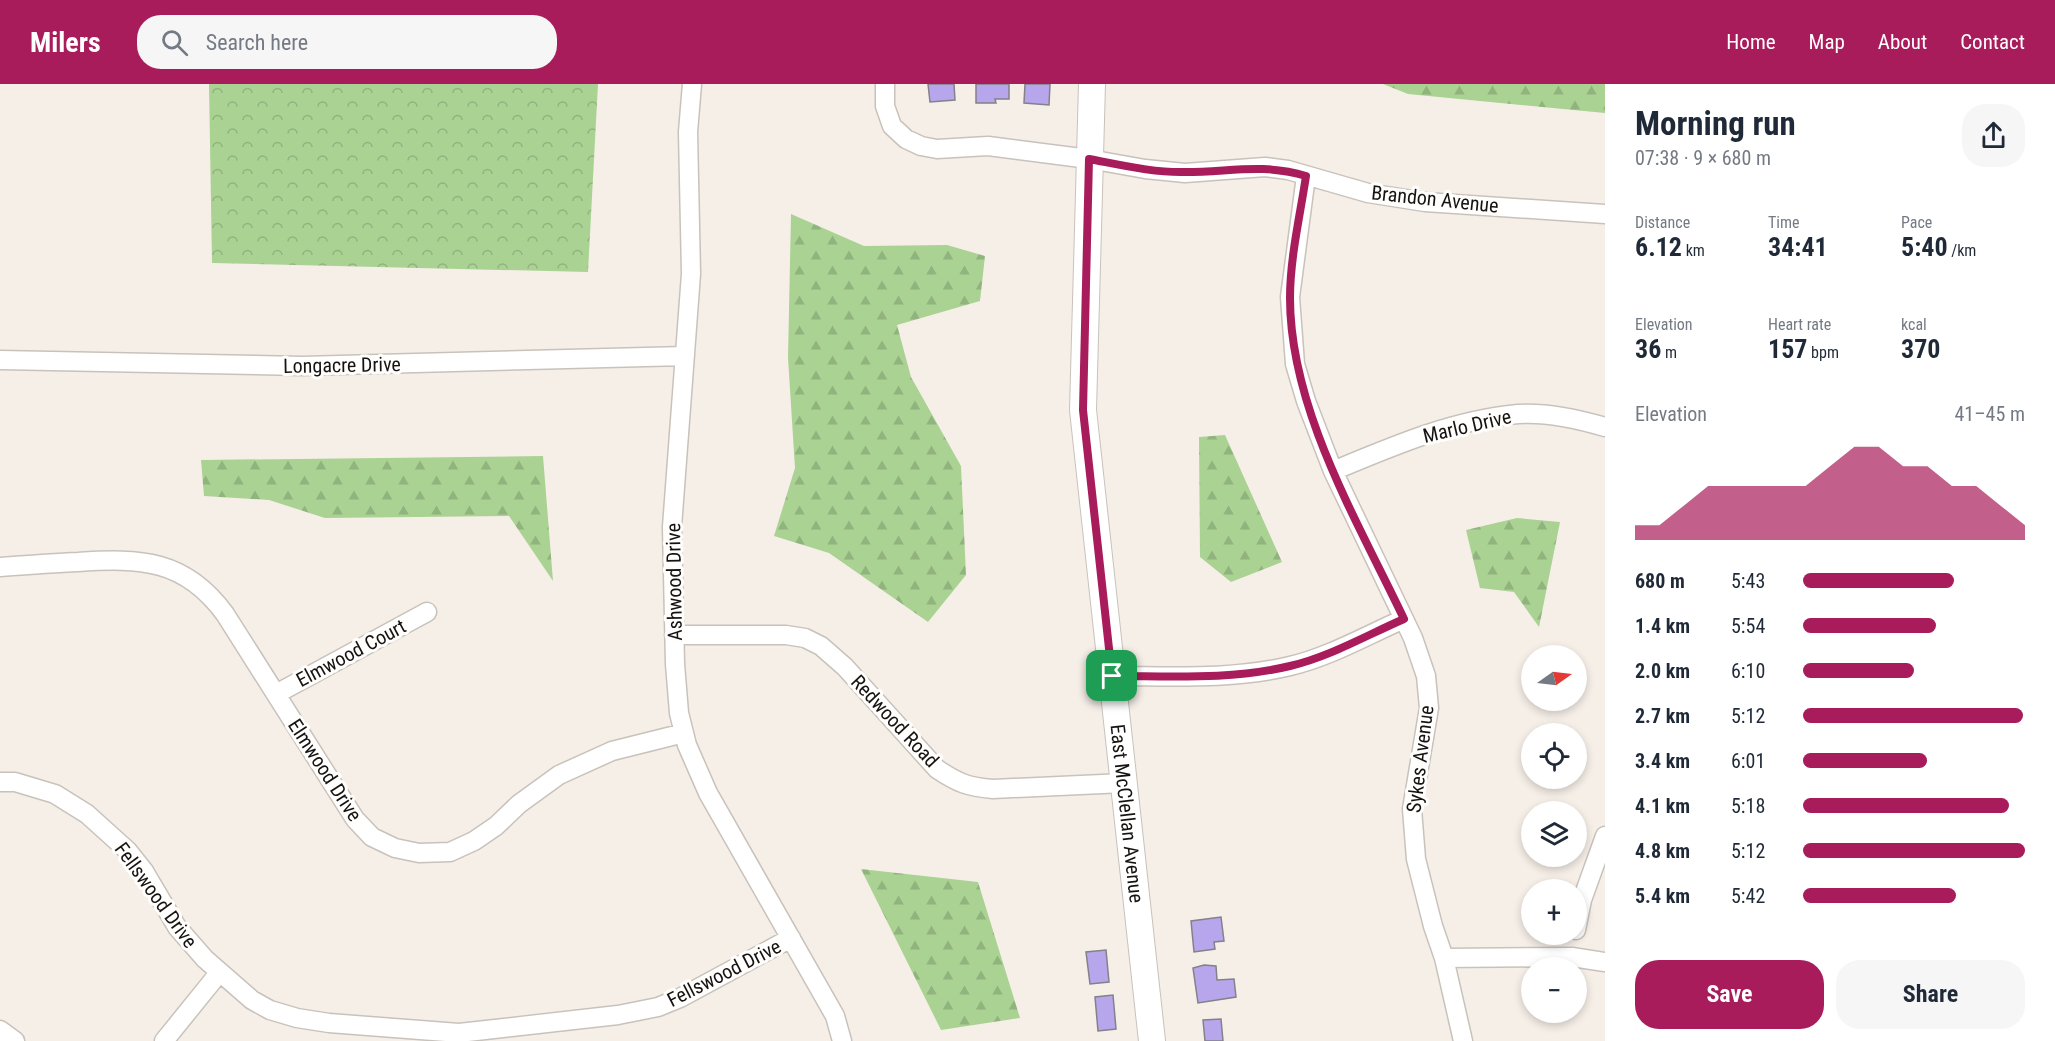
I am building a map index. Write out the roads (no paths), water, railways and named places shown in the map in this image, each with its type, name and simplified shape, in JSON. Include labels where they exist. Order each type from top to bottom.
[{"type":"street","name":"Ashwood Drive","points":[[692,84],[688,132],[691,274],[672,526],[674,635],[679,713],[687,745],[708,793],[835,1016],[843,1041]]},
{"type":"street","name":"Brandon Avenue","points":[[885,84],[885,106],[892,126],[906,140],[937,149],[988,146],[1089,159],[1145,170],[1185,172],[1265,167],[1288,170],[1368,193],[1425,202],[1605,214]]},
{"type":"street","name":"East McClellan Avenue","points":[[1092,84],[1083,410],[1152,1041]]},
{"type":"street","name":"Sykes Avenue","points":[[1306,176],[1291,278],[1291,331],[1295,364],[1306,401],[1333,471],[1413,638],[1426,676],[1429,708],[1412,809],[1416,859],[1433,926],[1444,958],[1463,1041]]},
{"type":"street","name":"Longacre Drive","points":[[0,360],[302,366],[685,357]]},
{"type":"street","name":"Marlo Drive","points":[[1333,471],[1406,440],[1458,424],[1519,414],[1552,415],[1605,427]]},
{"type":"street","name":"Elmwood Drive","points":[[0,567],[120,560],[159,565],[199,585],[213,598],[355,819],[372,837],[395,848],[419,853],[450,852],[474,841],[496,826],[538,788],[558,775],[612,751],[684,733]]},
{"type":"street","name":"Elmwood Court","points":[[276,694],[427,612]]},
{"type":"street","points":[[1112,676],[1219,675],[1251,673],[1291,666],[1404,619]]},
{"type":"street","name":"Redwood Road","points":[[674,635],[786,635],[805,638],[821,646],[845,667],[937,768],[954,780],[973,788],[1124,783]]},
{"type":"street","name":"Fellswood Drive","points":[[0,782],[15,782],[55,794],[87,814],[128,851],[144,871],[177,927],[219,973],[252,1000],[270,1010],[297,1018],[329,1023],[459,1033],[577,1021],[658,1007],[680,998],[791,938]]},
{"type":"street","points":[[1587,886],[1605,836]]},
{"type":"street","points":[[1572,957],[1574,945]]},
{"type":"street","points":[[1444,958],[1521,957]]},
{"type":"street","points":[[1587,959],[1605,962]]},
{"type":"street","points":[[164,1041],[219,973]]},
{"type":"street","points":[[0,1030],[15,1041]]}]
